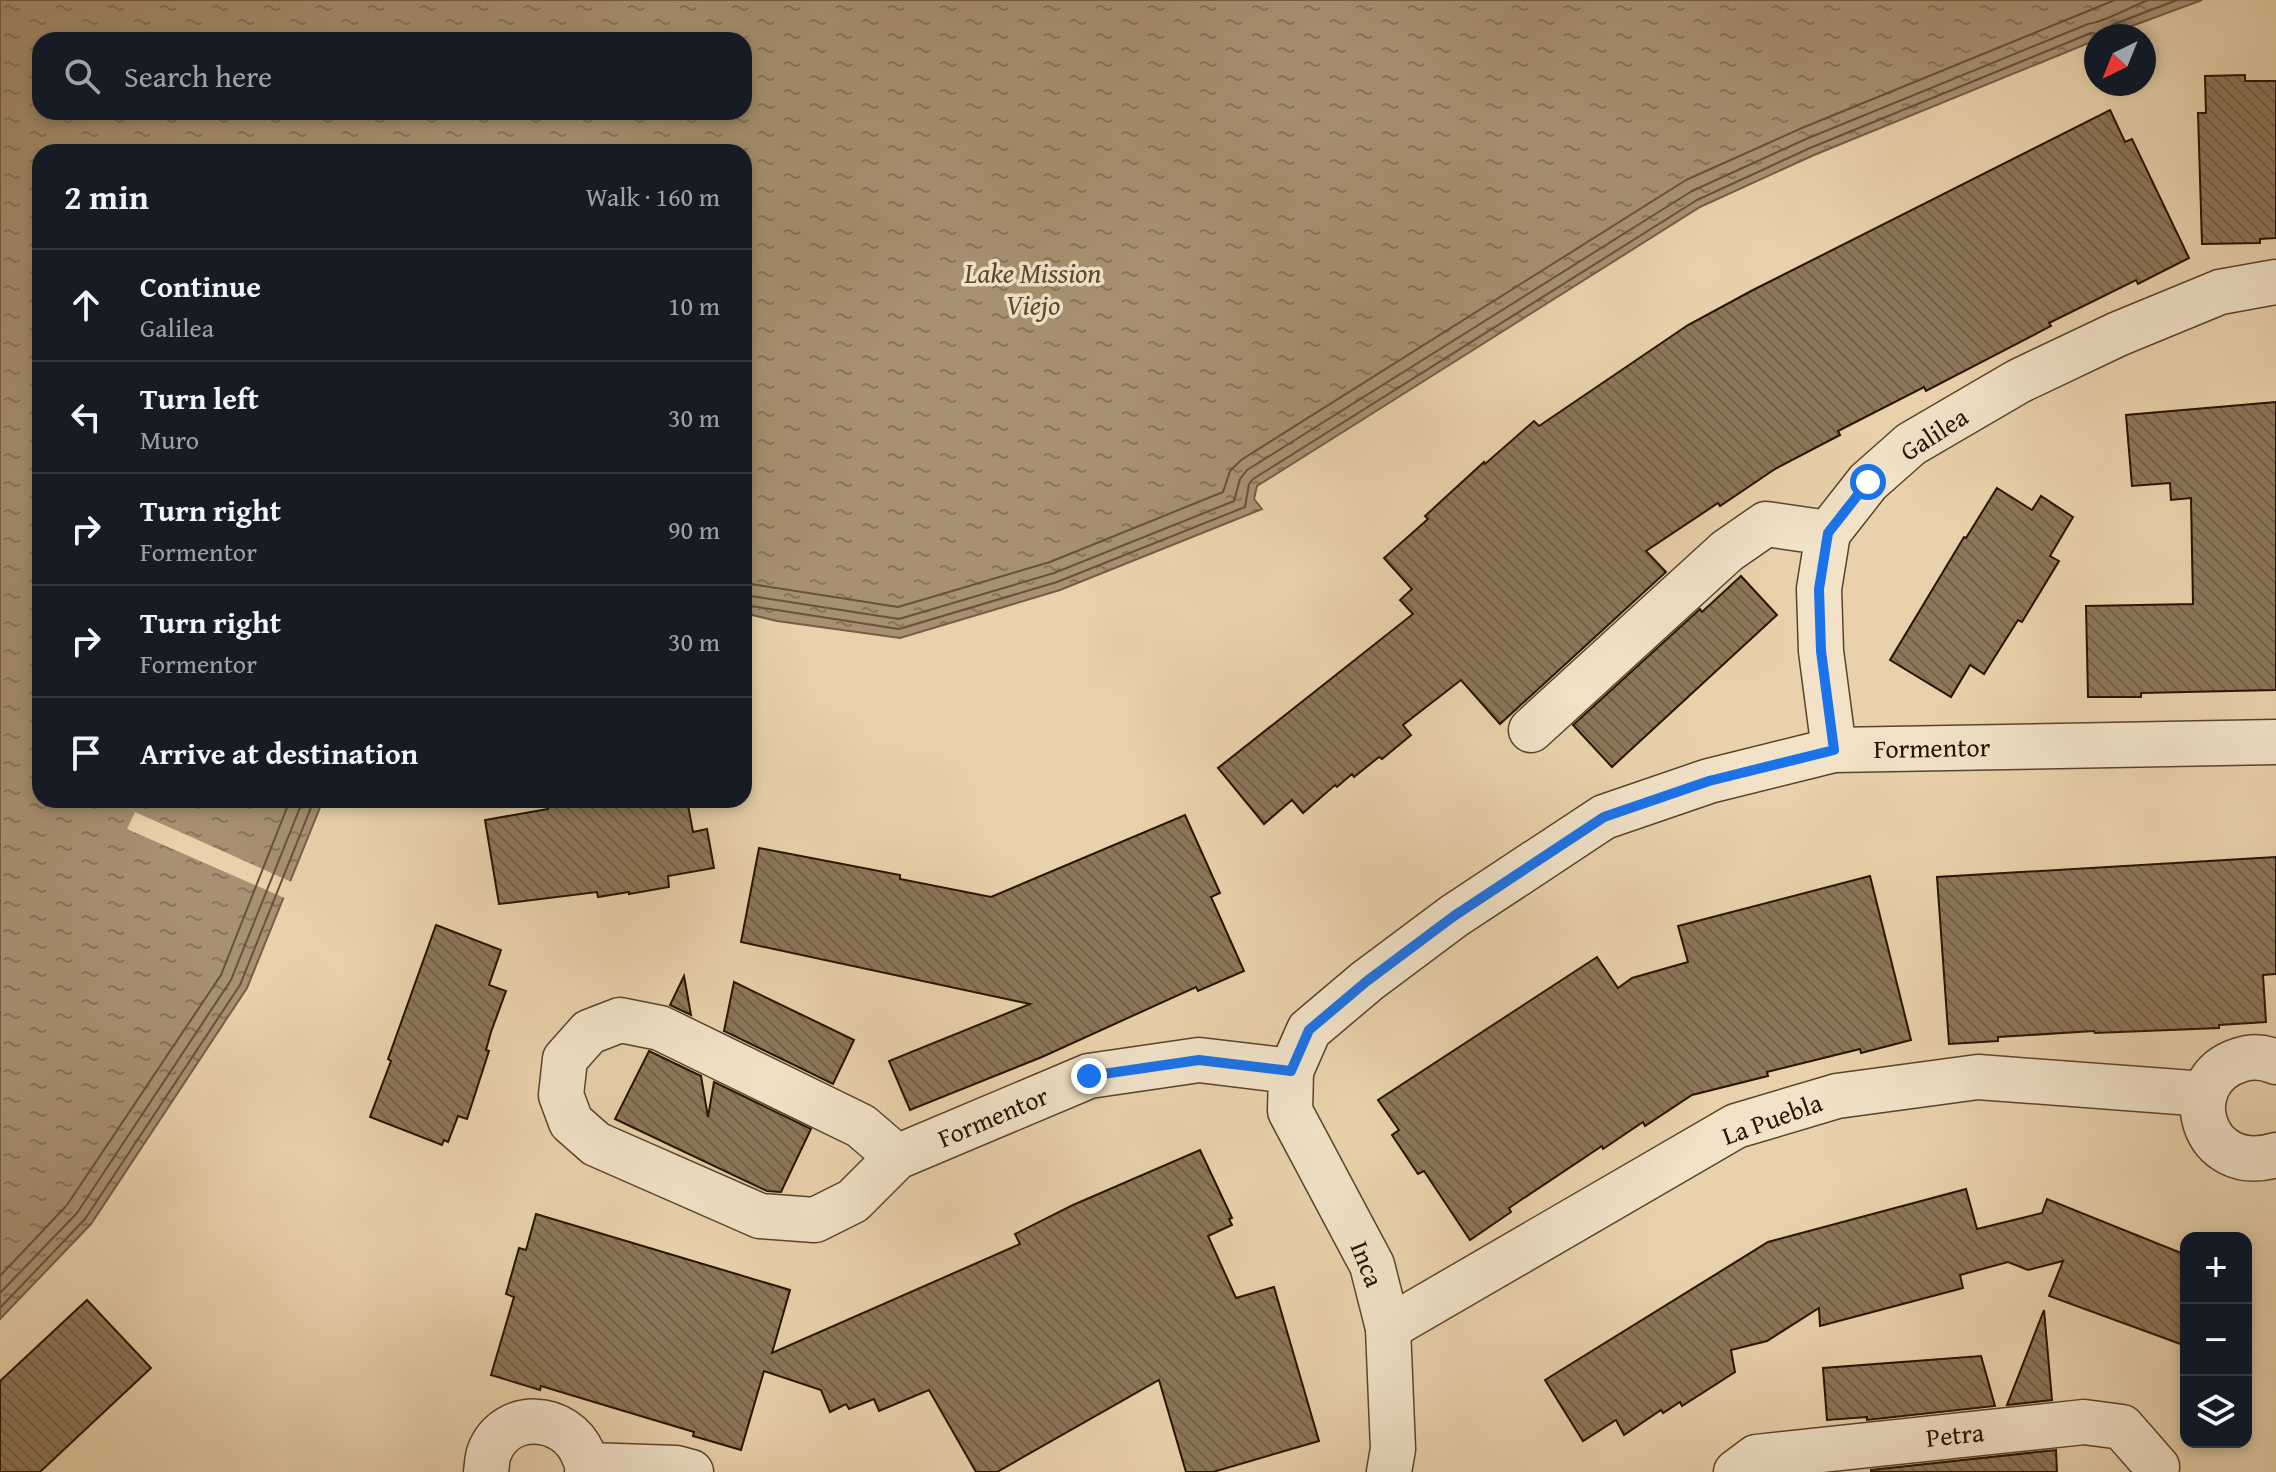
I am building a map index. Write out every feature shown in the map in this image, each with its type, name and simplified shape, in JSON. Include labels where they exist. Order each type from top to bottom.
[{"type":"street","name":"Galilea","points":[[1828,533],[1868,482],[1911,444],[2019,381],[2118,334],[2220,292],[2276,282]]},
{"type":"street","points":[[1531,730],[1727,551],[1766,524],[1828,533],[1819,589],[1821,651],[1834,750]]},
{"type":"street","name":"Formentor","points":[[897,1157],[1089,1076],[1199,1060],[1291,1071],[1309,1030],[1367,981],[1454,916],[1604,817],[1709,781],[1834,750],[2276,742]]},
{"type":"street","points":[[620,1020],[660,1028],[861,1126],[897,1157],[853,1201],[815,1220],[760,1216],[596,1144],[571,1122],[561,1095],[565,1059],[589,1032],[620,1020]]},
{"type":"street","points":[[2276,1062],[2249,1057],[2230,1063],[2214,1076],[2205,1094],[2203,1114],[2209,1133],[2222,1149],[2240,1158],[2260,1160],[2276,1155]]},
{"type":"street","name":"Inca","points":[[1291,1071],[1290,1111],[1372,1265],[1388,1328],[1393,1449],[1389,1472]]},
{"type":"street","name":"La Puebla","points":[[1388,1328],[1736,1126],[1837,1096],[1978,1077],[2205,1094]]},
{"type":"street","points":[[486,1472],[489,1452],[505,1431],[530,1420],[557,1424],[578,1440],[588,1468],[676,1468],[691,1472]]},
{"type":"street","name":"Petra","points":[[1736,1472],[1756,1457],[2084,1422],[2122,1427],[2157,1467],[2156,1472]]},
{"type":"water","name":"Lake Mission Viejo","points":[[0,0],[2202,0],[2137,24],[2084,24],[2084,45],[1814,155],[1700,207],[1257,486],[1254,499],[1262,509],[1060,590],[900,638],[752,615],[752,144],[32,144],[32,808],[320,808],[247,988],[91,1224],[0,1319]]},
{"type":"pier","points":[[135,812],[294,883],[287,899],[127,829]]},
{"type":"building","points":[[2245,75],[2245,81],[2276,81],[2276,238],[2260,239],[2260,243],[2202,244],[2198,113],[2206,113],[2205,76]]},
{"type":"building","points":[[2110,110],[2125,142],[2132,139],[2189,258],[2138,284],[2136,280],[2049,323],[2051,326],[1926,391],[1924,387],[1838,431],[1840,435],[1775,469],[1720,506],[1718,503],[1646,551],[1666,572],[1500,724],[1461,680],[1403,725],[1411,735],[1382,759],[1379,757],[1354,777],[1352,774],[1337,787],[1335,785],[1303,813],[1292,800],[1264,824],[1218,768],[1413,614],[1400,600],[1412,589],[1384,558],[1484,462],[1534,421],[1539,426],[1688,325]]},
{"type":"building","points":[[2276,402],[2276,690],[2088,697],[2086,606],[2193,604],[2191,498],[2171,500],[2170,483],[2132,486],[2126,415]]},
{"type":"building","points":[[1997,488],[2032,510],[2041,496],[2073,517],[2050,556],[2059,561],[2022,622],[2018,620],[1984,674],[1970,665],[1951,697],[1890,660]]},
{"type":"building","points":[[1741,576],[1777,615],[1612,767],[1573,725],[1700,609],[1702,612]]},
{"type":"building","points":[[688,808],[693,832],[707,829],[714,868],[668,876],[669,887],[629,894],[598,897],[597,892],[499,904],[485,820],[548,809]]},
{"type":"building","points":[[1185,815],[1220,893],[1211,897],[1244,971],[1198,991],[1196,987],[1042,1057],[910,1110],[889,1061],[1030,1004],[741,942],[759,848],[900,875],[900,879],[991,897]]},
{"type":"building","points":[[2276,857],[2276,974],[2263,975],[2266,1022],[2219,1025],[2219,1028],[1998,1037],[1998,1041],[1949,1044],[1937,877]]},
{"type":"building","points":[[1870,876],[1911,1040],[1767,1072],[1768,1076],[1692,1095],[1645,1126],[1643,1122],[1603,1149],[1602,1146],[1509,1208],[1511,1212],[1470,1240],[1424,1171],[1418,1174],[1392,1135],[1399,1130],[1378,1100],[1597,957],[1618,988],[1632,978],[1688,962],[1678,926]]},
{"type":"building","points":[[436,925],[501,950],[489,985],[506,991],[467,1119],[458,1116],[448,1142],[444,1140],[442,1145],[370,1117]]},
{"type":"building","points":[[684,976],[691,1015],[670,1005]]},
{"type":"building","points":[[734,982],[854,1040],[833,1084],[724,1031]]},
{"type":"building","points":[[649,1051],[701,1076],[708,1117],[714,1082],[811,1129],[781,1192],[767,1191],[615,1119]]},
{"type":"building","points":[[1200,1150],[1232,1218],[1229,1219],[1232,1225],[1208,1236],[1236,1298],[1274,1287],[1319,1441],[1213,1472],[1186,1472],[1159,1380],[997,1472],[976,1472],[929,1390],[879,1411],[874,1399],[849,1409],[846,1404],[830,1412],[821,1390],[764,1371],[741,1450],[693,1436],[694,1432],[541,1386],[540,1390],[491,1375],[514,1297],[506,1294],[519,1248],[526,1250],[536,1214],[790,1290],[772,1353],[1020,1244],[1015,1234],[1073,1205]]},
{"type":"building","points":[[1966,1189],[1977,1229],[2042,1213],[2047,1199],[2180,1253],[2180,1344],[2049,1296],[2063,1261],[2028,1270],[2008,1262],[1960,1275],[1963,1288],[1820,1326],[1819,1308],[1767,1341],[1731,1350],[1735,1372],[1682,1406],[1680,1402],[1663,1413],[1661,1410],[1624,1435],[1616,1420],[1583,1441],[1545,1380],[1768,1242]]},
{"type":"building","points":[[87,1300],[151,1368],[40,1472],[0,1472],[0,1381]]},
{"type":"building","points":[[2044,1310],[2052,1400],[2007,1405]]},
{"type":"building","points":[[1981,1356],[1995,1406],[1867,1420],[1867,1417],[1827,1420],[1823,1368]]},
{"type":"building","points":[[2056,1450],[2057,1472],[1871,1472],[1871,1470]]},
{"type":"route","points":[[1089,1076],[1199,1060],[1291,1071],[1309,1030],[1367,981],[1454,916],[1604,817],[1709,781],[1834,750],[1821,651],[1819,589],[1828,533],[1868,482]]}]
